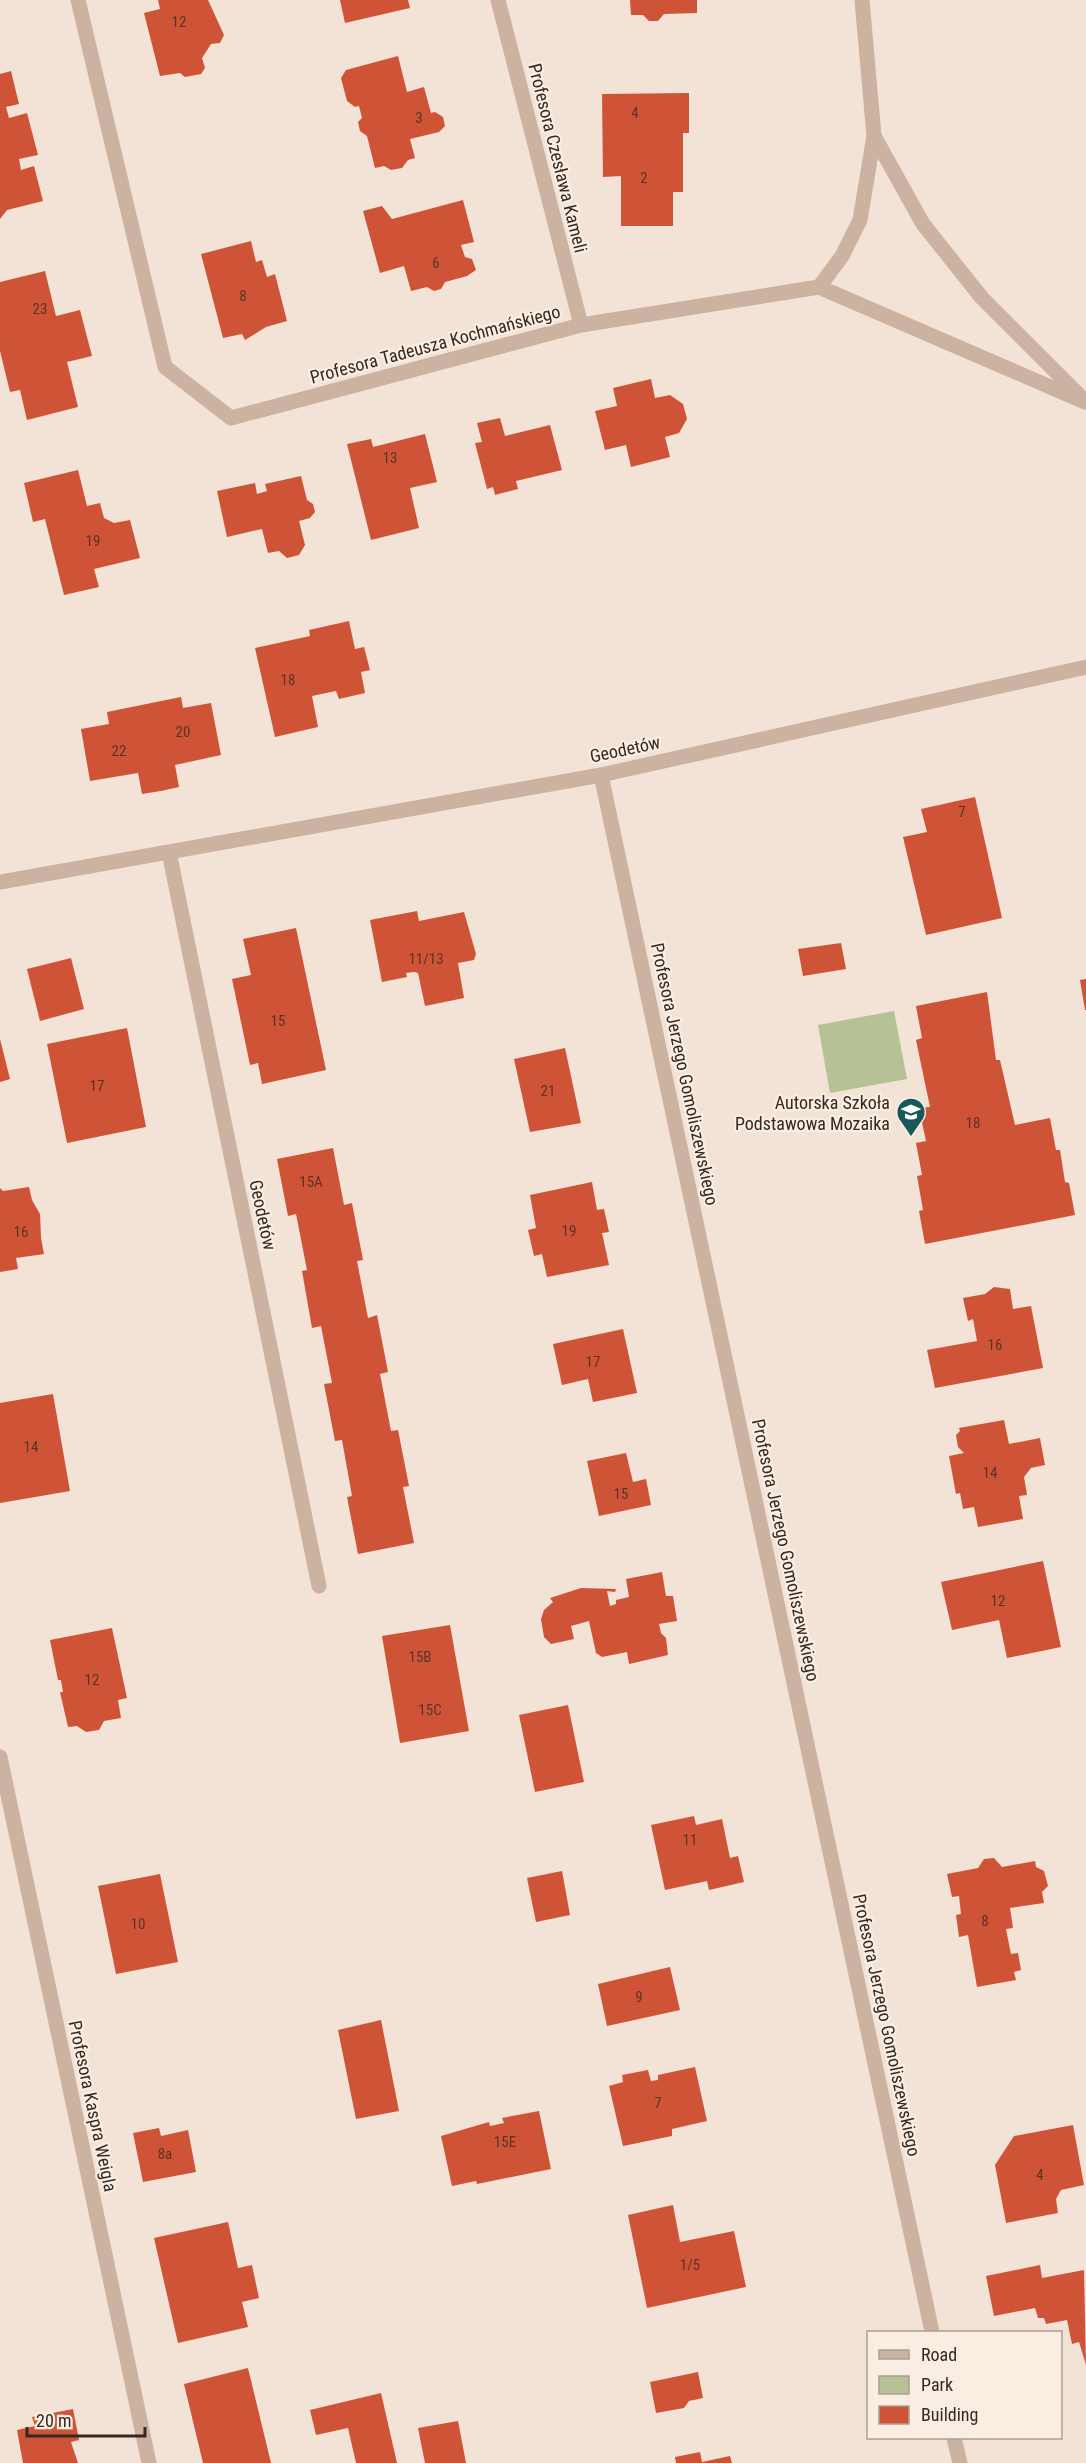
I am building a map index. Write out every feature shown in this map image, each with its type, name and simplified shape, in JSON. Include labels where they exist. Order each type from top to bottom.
[{"type":"street","name":"Profesora Tadeusza Kochmańskiego","points":[[78,0],[165,367],[231,418],[580,325],[819,287]]},
{"type":"street","name":"Profesora Czesława Kameli","points":[[498,0],[580,325]]},
{"type":"street","points":[[862,0],[874,136],[860,220],[842,256],[819,287],[1086,402]]},
{"type":"street","points":[[874,136],[930,233],[982,298],[1086,402]]},
{"type":"street","name":"Geodetów","points":[[0,882],[601,775],[1086,667]]},
{"type":"street","name":"Profesora Jerzego Gomoliszewskiego","points":[[601,775],[932,2331]]},
{"type":"street","name":"Geodetów","points":[[169,852],[319,1586]]},
{"type":"street","name":"Profesora Kaspra Weigla","points":[[0,1757],[149,2463]]},
{"type":"street","points":[[954,2439],[960,2463]]},
{"type":"green space","points":[[894,1011],[907,1079],[830,1093],[818,1025]]},
{"type":"building","points":[[158,0],[208,0],[224,35],[220,43],[211,44],[202,58],[205,68],[201,74],[185,77],[180,73],[160,76],[144,13],[160,9]]},
{"type":"building","points":[[340,0],[408,0],[410,8],[345,23]]},
{"type":"building","points":[[630,0],[697,0],[697,13],[664,14],[658,21],[649,21],[643,15],[631,15]]},
{"type":"building","points":[[398,56],[407,92],[424,87],[431,113],[435,112],[443,117],[445,126],[439,132],[410,139],[415,158],[408,160],[402,168],[391,170],[384,166],[375,168],[367,136],[360,131],[358,122],[362,118],[359,106],[355,107],[347,101],[341,78],[346,70]]},
{"type":"building","points":[[11,71],[19,104],[6,107],[9,118],[27,113],[38,155],[19,159],[21,170],[34,166],[43,201],[7,210],[0,219],[0,74]]},
{"type":"building","points":[[689,93],[689,133],[683,133],[683,192],[673,192],[673,226],[621,226],[621,176],[603,177],[602,94]]},
{"type":"building","points":[[463,200],[474,242],[461,245],[465,257],[472,259],[476,270],[467,276],[445,282],[441,289],[434,291],[427,287],[411,291],[404,266],[380,273],[363,211],[382,206],[392,219]]},
{"type":"building","points":[[251,241],[256,262],[262,260],[267,277],[275,274],[287,321],[266,327],[245,340],[242,334],[223,338],[201,254]]},
{"type":"building","points":[[45,271],[56,316],[80,310],[92,356],[67,362],[78,407],[27,420],[20,390],[10,392],[0,351],[0,282]]},
{"type":"building","points":[[651,379],[655,398],[670,395],[683,404],[687,419],[679,433],[665,437],[670,457],[631,467],[626,445],[605,450],[595,411],[617,406],[613,388]]},
{"type":"building","points":[[500,418],[505,436],[550,425],[562,470],[516,481],[518,489],[495,495],[493,487],[487,489],[475,443],[482,442],[477,423]]},
{"type":"building","points":[[425,434],[437,482],[410,488],[419,528],[371,540],[347,444],[371,439],[373,447]]},
{"type":"building","points":[[78,470],[87,506],[100,503],[104,518],[114,523],[130,520],[140,558],[94,569],[99,587],[64,595],[45,519],[33,522],[24,483]]},
{"type":"building","points":[[301,476],[307,500],[313,504],[315,512],[310,518],[299,521],[305,545],[299,555],[287,558],[279,551],[268,553],[262,529],[227,537],[217,491],[255,483],[257,494],[267,491],[265,484]]},
{"type":"building","points":[[349,621],[355,649],[364,647],[370,670],[361,672],[365,693],[339,699],[336,691],[312,696],[318,727],[275,737],[255,648],[310,636],[309,630]]},
{"type":"building","points":[[181,697],[183,708],[211,703],[221,755],[175,765],[179,787],[161,791],[142,794],[138,773],[90,781],[81,729],[109,724],[107,712]]},
{"type":"building","points":[[975,797],[1002,918],[926,935],[903,837],[927,832],[921,809]]},
{"type":"building","points":[[417,911],[419,921],[464,912],[476,954],[474,960],[458,963],[464,998],[425,1006],[418,973],[414,972],[406,973],[407,977],[382,982],[370,920]]},
{"type":"building","points":[[296,928],[326,1070],[262,1084],[258,1063],[250,1065],[232,979],[251,975],[243,939]]},
{"type":"building","points":[[841,943],[846,969],[803,976],[798,949]]},
{"type":"building","points":[[71,958],[84,1009],[40,1021],[27,969]]},
{"type":"building","points":[[1086,979],[1086,1010],[1085,1010],[1080,980]]},
{"type":"building","points":[[987,992],[996,1060],[1000,1060],[1015,1125],[1050,1118],[1056,1150],[1060,1150],[1065,1182],[1069,1183],[1075,1215],[925,1244],[919,1211],[923,1210],[917,1176],[922,1175],[916,1143],[926,1141],[919,1108],[930,1107],[916,1040],[922,1038],[916,1006]]},
{"type":"building","points":[[127,1028],[146,1127],[67,1143],[47,1044]]},
{"type":"building","points":[[0,1039],[10,1079],[0,1082]]},
{"type":"building","points":[[565,1048],[581,1123],[530,1132],[514,1059]]},
{"type":"building","points":[[333,1148],[344,1205],[352,1203],[363,1260],[357,1261],[368,1318],[377,1315],[388,1372],[380,1374],[391,1431],[398,1430],[409,1486],[403,1487],[414,1543],[358,1554],[347,1497],[352,1496],[342,1440],[335,1441],[324,1384],[332,1383],[321,1326],[312,1328],[302,1271],[307,1270],[296,1214],[288,1216],[277,1159]]},
{"type":"building","points":[[592,1182],[597,1210],[604,1209],[609,1232],[602,1233],[609,1265],[547,1277],[542,1254],[534,1256],[528,1230],[536,1228],[530,1195]]},
{"type":"building","points":[[29,1187],[32,1200],[40,1214],[44,1254],[16,1258],[18,1269],[0,1272],[0,1188],[3,1191]]},
{"type":"building","points":[[994,1287],[1010,1289],[1013,1309],[1031,1306],[1043,1368],[935,1388],[927,1350],[977,1341],[973,1319],[968,1321],[963,1298],[985,1294]]},
{"type":"building","points":[[623,1329],[637,1393],[593,1402],[588,1379],[562,1385],[553,1344]]},
{"type":"building","points":[[53,1394],[70,1491],[0,1503],[0,1403]]},
{"type":"building","points":[[1004,1420],[1009,1444],[1040,1438],[1045,1465],[1031,1468],[1024,1477],[1027,1495],[1019,1496],[1023,1519],[978,1527],[974,1507],[963,1509],[960,1493],[956,1494],[949,1456],[964,1453],[958,1447],[956,1435],[960,1431],[959,1428]]},
{"type":"building","points":[[626,1453],[633,1482],[646,1479],[651,1505],[599,1516],[587,1461]]},
{"type":"building","points":[[1043,1561],[1061,1647],[1007,1658],[999,1620],[952,1630],[941,1582]]},
{"type":"building","points":[[662,1572],[666,1596],[673,1596],[677,1621],[659,1624],[661,1633],[666,1638],[668,1655],[629,1664],[627,1652],[602,1657],[596,1653],[589,1621],[571,1626],[574,1639],[551,1644],[544,1637],[541,1619],[544,1610],[553,1602],[550,1598],[581,1588],[616,1589],[615,1592],[607,1591],[610,1606],[616,1604],[616,1600],[629,1597],[626,1579]]},
{"type":"building","points":[[450,1625],[469,1731],[400,1743],[382,1636]]},
{"type":"building","points":[[112,1628],[127,1698],[118,1700],[121,1718],[104,1721],[99,1730],[86,1732],[77,1726],[68,1727],[60,1692],[63,1692],[61,1680],[58,1680],[50,1640]]},
{"type":"building","points":[[568,1705],[584,1782],[535,1792],[519,1715]]},
{"type":"building","points":[[694,1816],[696,1825],[722,1819],[730,1858],[738,1856],[744,1882],[709,1890],[707,1881],[665,1890],[651,1825]]},
{"type":"building","points":[[994,1858],[1002,1867],[1035,1861],[1036,1867],[1044,1871],[1048,1886],[1042,1892],[1044,1903],[1010,1908],[1013,1928],[1006,1929],[1011,1954],[1018,1953],[1021,1970],[1014,1972],[1016,1980],[977,1987],[968,1935],[959,1937],[956,1915],[961,1914],[959,1896],[952,1897],[947,1874],[978,1868],[984,1859]]},
{"type":"building","points":[[562,1871],[570,1915],[536,1922],[527,1878]]},
{"type":"building","points":[[160,1874],[178,1962],[116,1974],[98,1886]]},
{"type":"building","points":[[670,1967],[680,2010],[607,2026],[598,1984]]},
{"type":"building","points":[[381,2020],[399,2111],[356,2119],[338,2030]]},
{"type":"building","points":[[695,2067],[707,2121],[672,2129],[672,2136],[623,2146],[609,2086],[623,2082],[622,2075],[648,2070],[651,2081],[658,2080],[658,2075]]},
{"type":"building","points":[[539,2111],[551,2169],[477,2184],[476,2181],[452,2186],[441,2136],[489,2122],[490,2126],[504,2123],[502,2118]]},
{"type":"building","points":[[1073,2125],[1084,2185],[1061,2190],[1056,2199],[1058,2213],[1006,2223],[995,2165],[1014,2136]]},
{"type":"building","points":[[159,2128],[161,2136],[188,2130],[196,2172],[143,2182],[133,2133]]},
{"type":"building","points":[[673,2205],[680,2242],[734,2231],[746,2287],[647,2308],[628,2215]]},
{"type":"building","points":[[228,2222],[238,2268],[252,2265],[259,2298],[242,2302],[248,2327],[178,2343],[154,2238]]},
{"type":"building","points":[[1040,2265],[1042,2278],[1084,2270],[1086,2365],[1079,2342],[1072,2344],[1067,2320],[1046,2324],[1044,2318],[1038,2318],[1035,2308],[994,2316],[986,2276]]},
{"type":"building","points":[[248,2368],[271,2463],[203,2463],[184,2384]]},
{"type":"building","points":[[698,2372],[703,2398],[689,2401],[684,2408],[656,2413],[650,2382]]},
{"type":"building","points":[[381,2393],[397,2463],[356,2463],[348,2428],[316,2435],[310,2410]]},
{"type":"building","points":[[73,2409],[79,2440],[71,2442],[78,2463],[23,2463],[17,2430],[35,2426],[32,2417]]},
{"type":"building","points":[[458,2421],[466,2463],[425,2463],[418,2428]]},
{"type":"building","points":[[700,2452],[702,2462],[730,2456],[732,2463],[676,2463],[675,2457]]},
{"type":"place","name":"Autorska Szkoła Podstawowa Mozaika","points":[[911,1138]]}]
